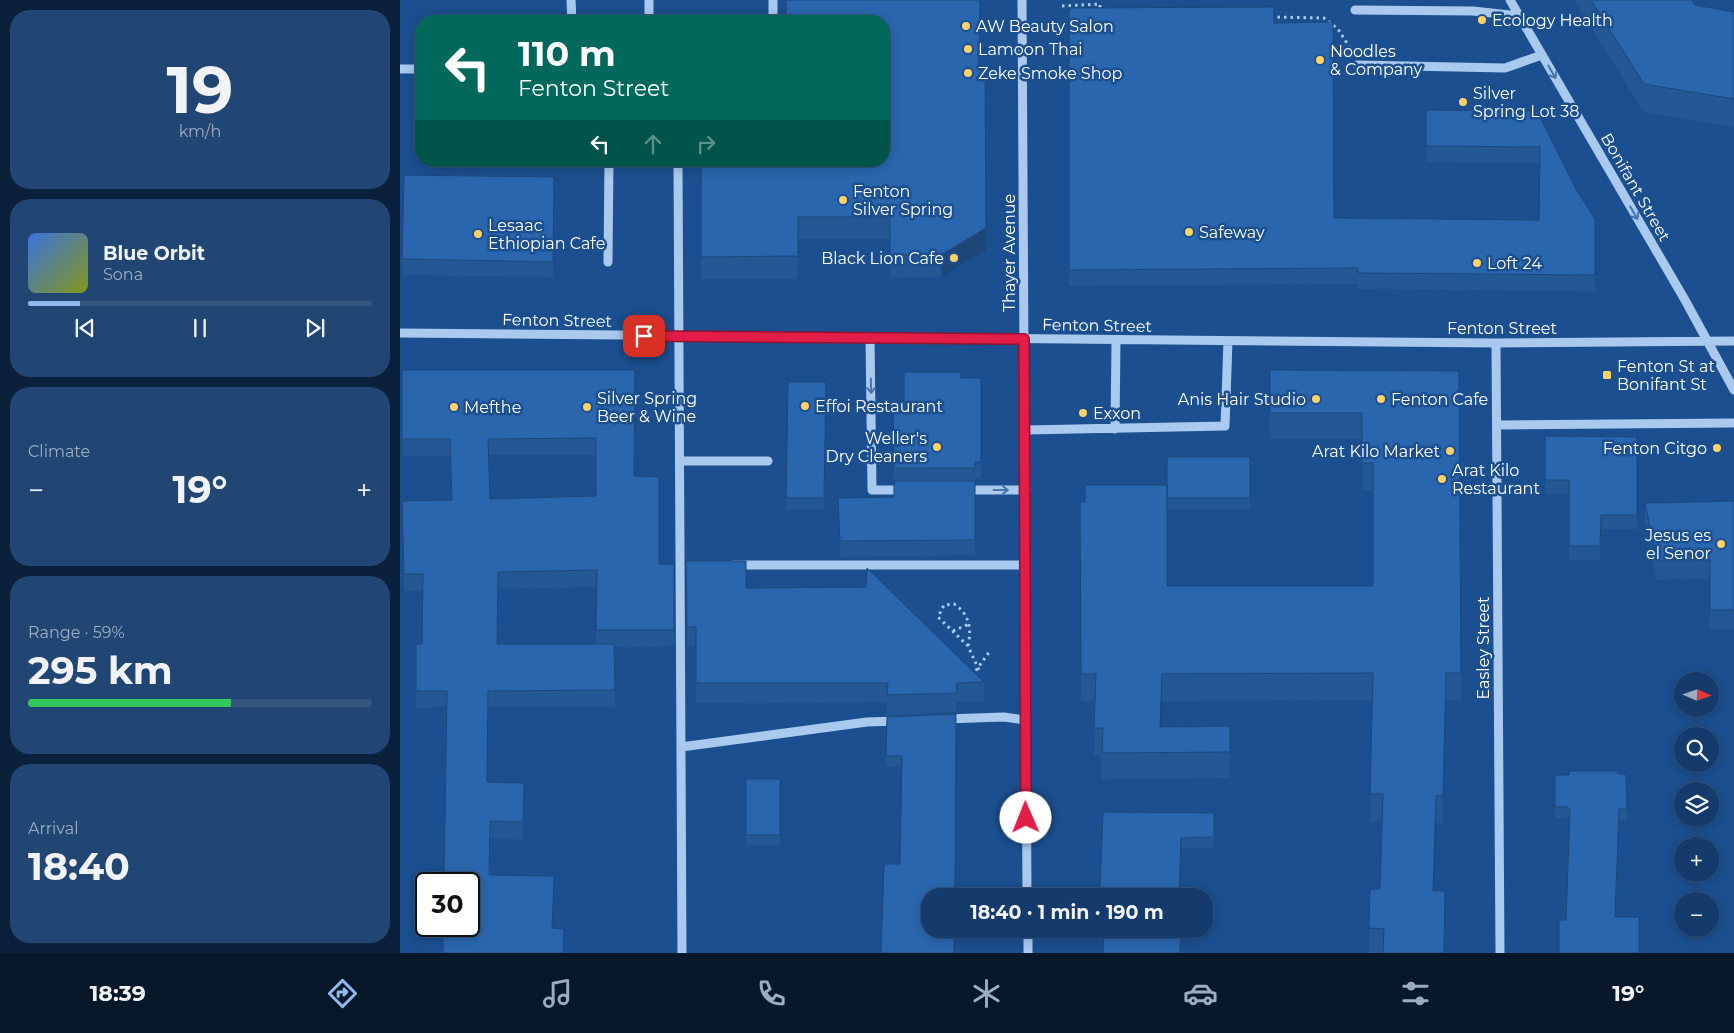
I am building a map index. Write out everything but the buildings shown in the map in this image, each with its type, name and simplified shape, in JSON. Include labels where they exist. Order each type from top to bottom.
[{"type":"street","points":[[572,0],[572,15]]},
{"type":"street","points":[[649,15],[650,0]]},
{"type":"street","points":[[773,0],[773,15]]},
{"type":"street","name":"Thayer Avenue","points":[[1022,0],[1027,888]]},
{"type":"street","name":"Bonifant Street","points":[[1510,0],[1709,342],[1734,390]]},
{"type":"street","points":[[1355,10],[1473,11],[1519,16]]},
{"type":"street","points":[[1357,65],[1505,68],[1542,55]]},
{"type":"street","points":[[400,69],[415,69]]},
{"type":"street","points":[[608,262],[609,167]]},
{"type":"street","points":[[678,167],[682,953]]},
{"type":"street","name":"Fenton Street","points":[[400,333],[1496,343],[1734,341]]},
{"type":"street","points":[[870,338],[872,490],[912,490]]},
{"type":"street","points":[[1115,429],[1116,340]]},
{"type":"street","points":[[1025,430],[1225,426],[1228,341]]},
{"type":"street","name":"Easley Street","points":[[1496,343],[1500,953]]},
{"type":"street","points":[[1496,426],[1734,423]]},
{"type":"street","points":[[680,461],[768,461]]},
{"type":"street","points":[[952,490],[1026,490]]},
{"type":"street","points":[[680,565],[690,565]]},
{"type":"street","points":[[720,565],[1026,565]]},
{"type":"street","points":[[936,720],[1004,717],[1025,720]]},
{"type":"street","points":[[681,747],[867,722],[906,721]]},
{"type":"street","points":[[1028,938],[1028,953]]},
{"type":"path","points":[[1062,6],[1100,4],[1100,16]]},
{"type":"path","points":[[1265,17],[1324,18],[1338,29],[1348,42],[1357,65]]},
{"type":"path","points":[[968,646],[971,634],[969,624],[961,609],[954,604],[944,605],[938,617],[968,646],[979,670]]},
{"type":"path","points":[[953,631],[969,624]]},
{"type":"path","points":[[972,677],[979,670],[990,651]]},
{"type":"place","name":"Ecology Health","points":[[1482,20]]},
{"type":"place","name":"AW Beauty Salon","points":[[966,26]]},
{"type":"place","name":"Lamoon Thai","points":[[968,49]]},
{"type":"place","name":"Noodles & Company","points":[[1320,60]]},
{"type":"place","name":"Zeke Smoke Shop","points":[[968,73]]},
{"type":"place","name":"Silver Spring Lot 38","points":[[1463,102]]},
{"type":"place","name":"Fenton Silver Spring","points":[[843,200]]},
{"type":"place","name":"Safeway","points":[[1189,232]]},
{"type":"place","name":"Lesaac Ethiopian Cafe","points":[[478,234]]},
{"type":"place","name":"Black Lion Cafe","points":[[954,258]]},
{"type":"place","name":"Loft 24","points":[[1477,263]]},
{"type":"place","name":"Fenton St at Bonifant St","points":[[1607,375]]},
{"type":"place","name":"Anis Hair Studio","points":[[1316,399]]},
{"type":"place","name":"Fenton Cafe","points":[[1381,399]]},
{"type":"place","name":"Effoi Restaurant","points":[[805,406]]},
{"type":"place","name":"Mefthe","points":[[454,407]]},
{"type":"place","name":"Silver Spring Beer & Wine","points":[[587,407]]},
{"type":"place","name":"Exxon","points":[[1083,413]]},
{"type":"place","name":"Weller's Dry Cleaners","points":[[937,447]]},
{"type":"place","name":"Fenton Citgo","points":[[1717,448]]},
{"type":"place","name":"Arat Kilo Market","points":[[1450,451]]},
{"type":"place","name":"Arat Kilo Restaurant","points":[[1442,479]]},
{"type":"place","name":"Jesus es el Senor","points":[[1721,544]]},
{"type":"route","points":[[644,336],[1024,339],[1026,818]]}]
